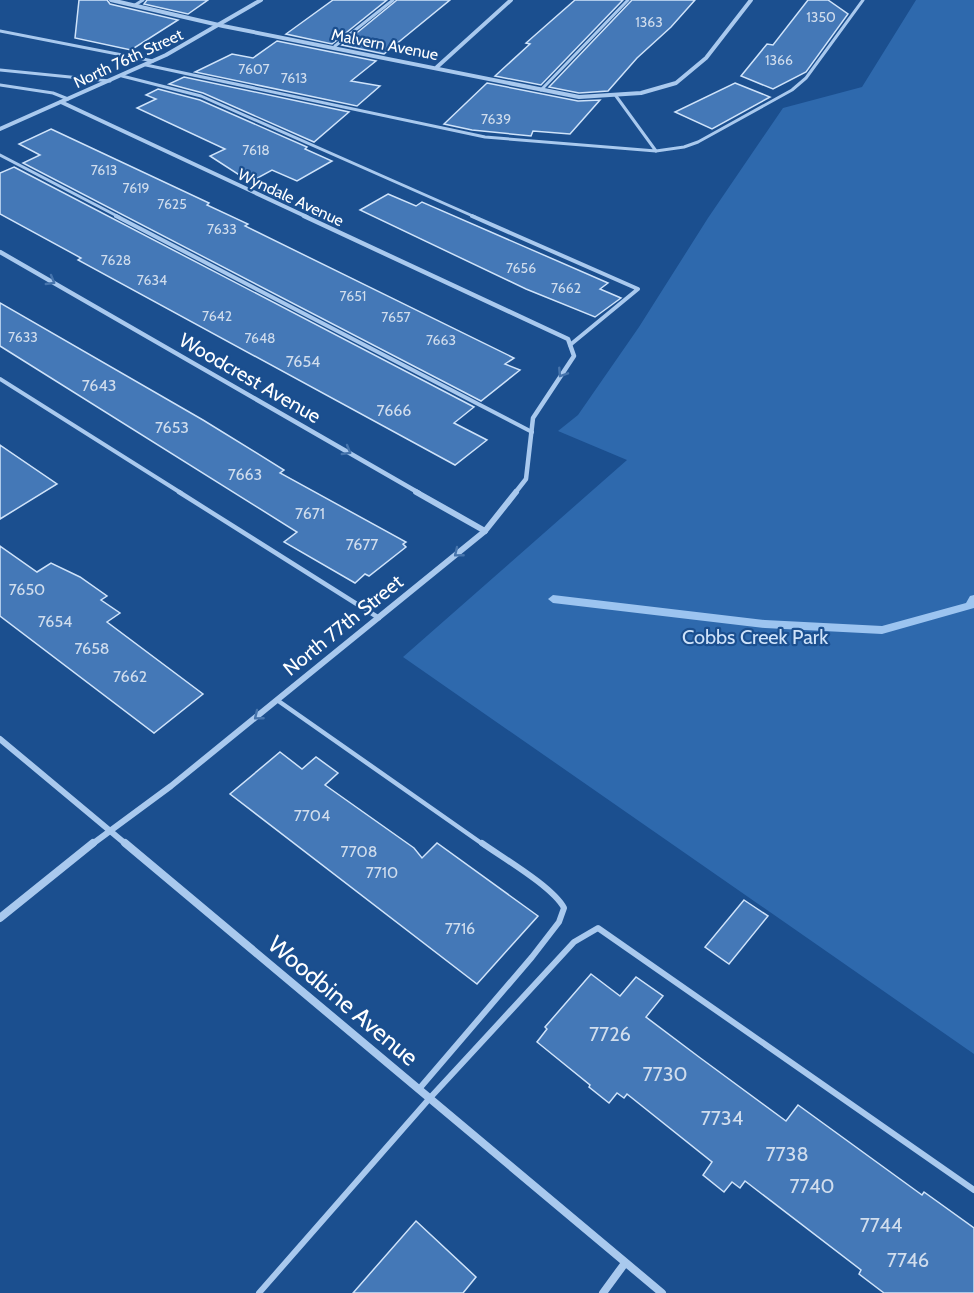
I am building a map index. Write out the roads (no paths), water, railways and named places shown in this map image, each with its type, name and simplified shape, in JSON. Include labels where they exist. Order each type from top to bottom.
[{"type":"street","name":"Malvern Avenue","points":[[111,0],[223,26],[334,46],[579,97],[616,96],[656,90],[678,82],[696,68],[751,0]]},
{"type":"street","name":"North 76th Street","points":[[0,129],[155,61],[223,26],[261,0]]},
{"type":"street","points":[[437,67],[511,0]]},
{"type":"street","name":"Wyndale Avenue","points":[[61,102],[568,339],[570,345]]},
{"type":"street","name":"Woodcrest Avenue","points":[[0,252],[485,531]]},
{"type":"street","name":"North 77th Street","points":[[0,918],[109,831],[171,786],[485,531],[526,479],[533,418],[574,356],[570,345]]},
{"type":"street","name":"Woodbine Avenue","points":[[0,739],[662,1293]]},
{"type":"street","points":[[603,1293],[625,1263]]},
{"type":"lane","points":[[135,5],[143,0]]},
{"type":"lane","points":[[334,46],[393,0]]},
{"type":"lane","points":[[541,90],[628,0]]},
{"type":"lane","points":[[146,65],[485,137],[656,151],[684,147],[698,142],[792,90],[806,78],[862,0]]},
{"type":"lane","points":[[0,31],[155,61]]},
{"type":"lane","points":[[0,70],[110,81]]},
{"type":"lane","points":[[122,76],[201,96],[638,289],[570,345]]},
{"type":"lane","points":[[0,85],[53,93],[68,99]]},
{"type":"lane","points":[[616,96],[656,151]]},
{"type":"lane","points":[[0,155],[532,432]]},
{"type":"lane","points":[[0,380],[379,618]]},
{"type":"lane","points":[[277,700],[540,884],[560,900],[564,908],[559,922],[532,957],[418,1090]]},
{"type":"lane","points":[[259,1293],[429,1099],[574,942],[598,928],[974,1191]]},
{"type":"waterway","points":[[553,599],[765,624],[882,630],[970,606],[974,599]]},
{"type":"park label","name":"Cobbs Creek Park","points":[[755,637]]}]
